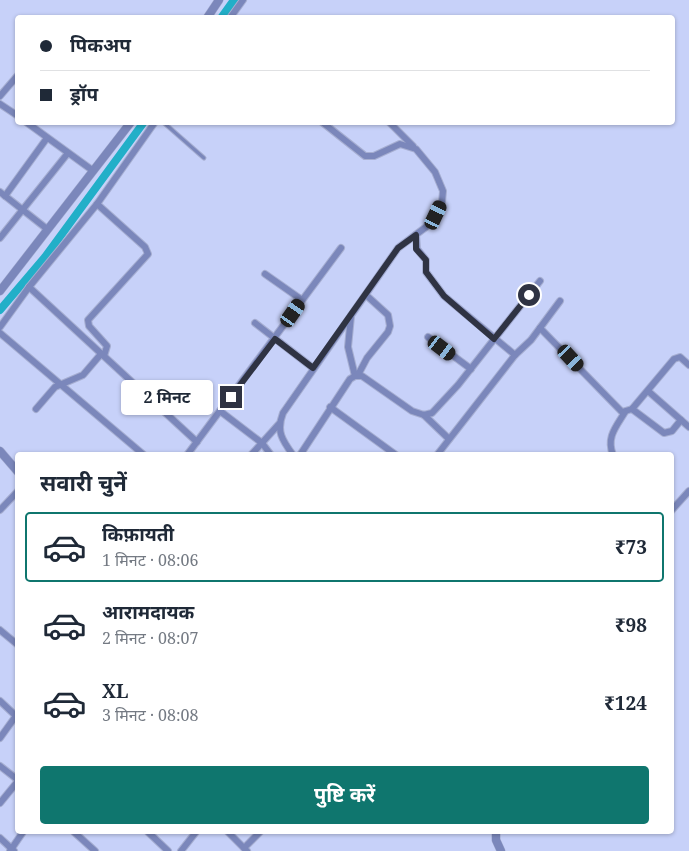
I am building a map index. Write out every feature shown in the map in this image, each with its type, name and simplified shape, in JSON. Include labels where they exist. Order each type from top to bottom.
[{"type":"street","points":[[209,15],[220,0]]},
{"type":"street","points":[[232,15],[243,0]]},
{"type":"street","points":[[0,96],[15,78]]},
{"type":"street","points":[[0,104],[15,114]]},
{"type":"street","points":[[30,125],[92,170]]},
{"type":"street","points":[[0,290],[129,125]]},
{"type":"street","points":[[0,327],[29,287],[97,204],[153,125]]},
{"type":"street","points":[[326,125],[365,156],[374,156],[400,144],[416,149]]},
{"type":"street","points":[[291,452],[280,434],[279,424],[283,412],[398,248],[416,235],[436,215],[442,202],[443,190],[435,172],[393,125]]},
{"type":"street","points":[[47,138],[3,194],[47,229]]},
{"type":"street","points":[[0,238],[24,211],[68,153]]},
{"type":"street","points":[[36,409],[60,384],[83,375],[107,350],[104,340],[89,326],[88,320],[148,254],[145,247],[97,204]]},
{"type":"street","points":[[416,235],[416,249],[426,260],[426,272],[444,296],[515,355]]},
{"type":"street","points":[[189,452],[342,248]]},
{"type":"street","points":[[265,274],[302,300]]},
{"type":"street","points":[[424,415],[432,413],[471,368],[540,281]]},
{"type":"street","points":[[29,287],[197,442]]},
{"type":"street","points":[[302,452],[330,407],[357,376],[367,358],[390,326],[388,315],[366,295]]},
{"type":"street","points":[[439,452],[448,438],[515,355],[531,340],[560,301]]},
{"type":"street","points":[[351,315],[348,347],[357,376],[412,411],[424,415],[448,438]]},
{"type":"street","points":[[255,323],[313,368]]},
{"type":"street","points":[[540,328],[619,410],[628,410],[664,433],[672,431],[681,420]]},
{"type":"street","points":[[0,333],[140,452]]},
{"type":"street","points":[[428,337],[471,368]]},
{"type":"street","points":[[612,452],[610,448],[611,437],[628,410],[648,391],[674,358],[680,358],[689,365]]},
{"type":"street","points":[[648,391],[689,427]]},
{"type":"street","points":[[330,407],[392,452]]},
{"type":"street","points":[[220,412],[262,442],[269,452]]},
{"type":"street","points":[[254,452],[279,424]]},
{"type":"street","points":[[0,451],[15,468]]},
{"type":"street","points":[[674,508],[689,491]]},
{"type":"street","points":[[1,505],[15,493]]},
{"type":"street","points":[[0,630],[15,642]]},
{"type":"street","points":[[0,701],[15,712]]},
{"type":"street","points":[[0,738],[15,717]]},
{"type":"street","points":[[0,766],[15,778]]},
{"type":"street","points":[[0,803],[15,785]]},
{"type":"street","points":[[0,838],[12,850],[22,834]]},
{"type":"street","points":[[76,834],[95,851]]},
{"type":"street","points":[[150,834],[168,851]]},
{"type":"street","points":[[181,851],[194,834]]},
{"type":"street","points":[[230,834],[246,849],[258,834]]},
{"type":"street","points":[[496,834],[499,850]]},
{"type":"lane","points":[[167,125],[204,158]]},
{"type":"waterway","points":[[223,15],[234,0]]},
{"type":"waterway","points":[[0,310],[45,257],[142,125]]},
{"type":"route","points":[[231,397],[275,339],[313,368],[398,248],[416,235],[416,249],[426,260],[426,272],[434,280],[444,296],[494,339],[529,295]]}]
